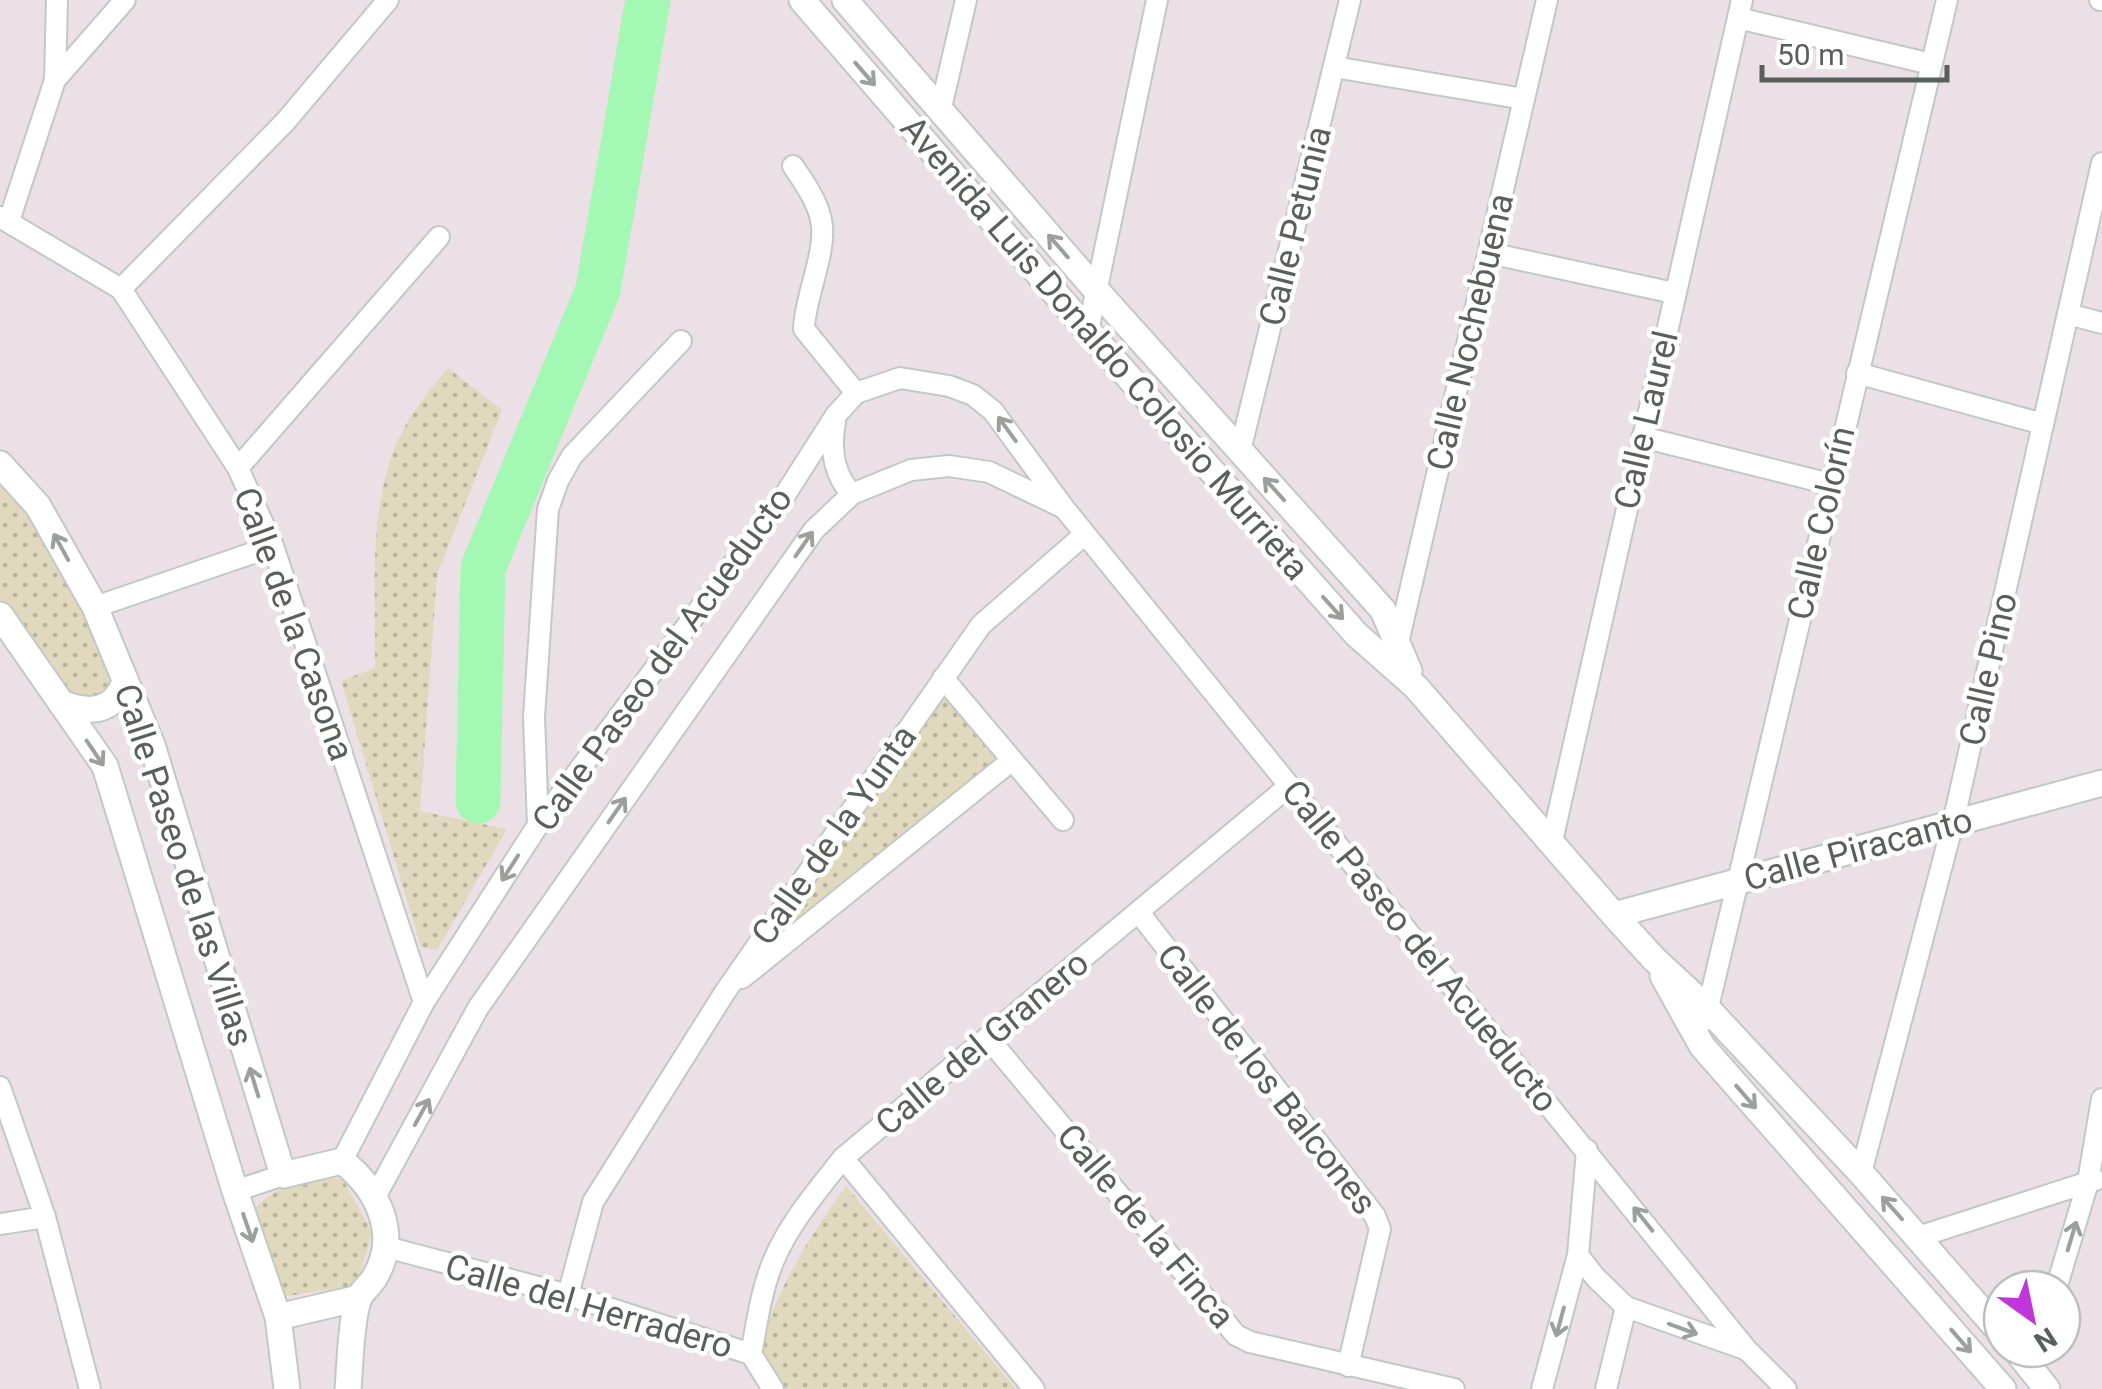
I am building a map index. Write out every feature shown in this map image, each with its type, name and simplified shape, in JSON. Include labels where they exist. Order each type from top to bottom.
[{"type":"street","points":[[4,219],[55,80],[56,0]]},
{"type":"street","points":[[55,80],[125,0]]},
{"type":"street","points":[[122,289],[285,122],[388,0]]},
{"type":"street","name":"Avenida Luis Donaldo Colosio Murrieta","points":[[802,0],[1088,332],[1356,634],[1395,656]]},
{"type":"street","name":"Avenida Luis Donaldo Colosio Murrieta","points":[[845,0],[1097,291],[1383,610],[1395,656],[1416,687],[1614,915],[1861,1172],[1982,1311]]},
{"type":"street","points":[[940,112],[966,0]]},
{"type":"street","points":[[1088,332],[1157,0]]},
{"type":"street","name":"Calle Petunia","points":[[1240,452],[1350,0]]},
{"type":"street","name":"Calle Nochebuena","points":[[1395,656],[1547,0]]},
{"type":"street","name":"Calle Colorín","points":[[1702,1046],[1706,1008],[1946,0]]},
{"type":"street","points":[[1740,9],[1930,64]]},
{"type":"street","name":"Calle Laurel","points":[[1552,841],[1740,9]]},
{"type":"street","points":[[1334,67],[1524,100]]},
{"type":"street","name":"Calle Pino","points":[[1861,1172],[1953,823],[2102,163]]},
{"type":"street","points":[[793,166],[814,196],[824,241],[804,329],[856,393]]},
{"type":"street","name":"Calle de la Casona","points":[[4,219],[122,289],[238,468],[274,546],[424,1002]]},
{"type":"street","points":[[238,468],[438,237]]},
{"type":"street","points":[[1489,253],[1674,294]]},
{"type":"street","points":[[2068,314],[2102,323]]},
{"type":"street","points":[[538,825],[534,717],[548,510],[572,456],[682,341]]},
{"type":"street","points":[[1856,373],[2043,424]]},
{"type":"street","name":"Calle Paseo del Acueducto","points":[[342,1161],[424,1002],[538,825],[785,494],[836,415],[856,393],[900,378],[949,386],[973,396],[994,412],[1064,508],[1289,786],[1748,1350],[1786,1389]]},
{"type":"street","points":[[836,415],[834,460],[843,484],[852,494]]},
{"type":"street","points":[[1642,437],[1830,484]]},
{"type":"street","name":"Calle Paseo de las Villas","points":[[0,464],[38,506],[94,607],[152,745],[282,1175]]},
{"type":"street","name":"Calle Paseo del Acueducto","points":[[375,1197],[478,1008],[814,530],[852,494],[912,470],[949,466],[989,472],[1064,508]]},
{"type":"street","name":"Calle de la Yunta","points":[[568,1296],[593,1202],[725,992],[980,624],[1086,534]]},
{"type":"street","points":[[94,607],[274,546]]},
{"type":"street","name":"Calle Paseo de las Villas","points":[[0,615],[104,766],[278,1317],[287,1389]]},
{"type":"street","points":[[944,678],[1063,820]]},
{"type":"street","points":[[60,703],[84,711],[96,710],[115,701],[125,682]]},
{"type":"street","name":"Calle de la Yunta","points":[[725,992],[1011,761]]},
{"type":"street","name":"Calle Piracanto","points":[[1614,915],[2102,783]]},
{"type":"street","name":"Calle del Granero","points":[[751,1354],[773,1261],[803,1208],[844,1158],[1289,786]]},
{"type":"street","name":"Calle de los Balcones","points":[[1140,914],[1375,1216],[1380,1229],[1348,1366]]},
{"type":"street","name":"Avenida Luis Donaldo Colosio Murrieta","points":[[1654,959],[1702,1046],[2003,1389]]},
{"type":"street","name":"Calle de la Finca","points":[[988,1038],[1236,1334],[1250,1342],[1454,1389]]},
{"type":"street","points":[[0,1087],[45,1216],[90,1389]]},
{"type":"street","points":[[2063,1269],[2095,1181],[2102,1098]]},
{"type":"street","points":[[1542,1389],[1578,1255],[1587,1150]]},
{"type":"street","points":[[844,1158],[1034,1389]]},
{"type":"street","points":[[236,1191],[342,1161],[361,1176],[375,1197],[385,1222],[386,1247],[375,1277],[359,1298],[348,1389]]},
{"type":"street","points":[[1918,1236],[2095,1181]]},
{"type":"street","points":[[0,1224],[45,1216]]},
{"type":"street","name":"Calle del Herradero","points":[[386,1247],[568,1296],[751,1354],[773,1389]]},
{"type":"street","name":"Calle Paseo del Acueducto","points":[[1578,1255],[1626,1306],[1748,1350]]},
{"type":"street","points":[[278,1317],[359,1298]]},
{"type":"street","points":[[1606,1389],[1626,1306]]},
{"type":"shaded area","points":[[448,368],[502,410],[437,575],[420,811],[507,829],[437,950],[421,947],[341,681],[375,668],[375,551],[382,493],[399,438]]},
{"type":"shaded area","points":[[0,476],[40,522],[92,618],[113,683],[98,699],[65,696],[0,603]]},
{"type":"shaded area","points":[[944,687],[1005,762],[750,964]]},
{"type":"shaded area","points":[[323,1177],[343,1179],[372,1233],[357,1285],[276,1298],[248,1216],[281,1189]]},
{"type":"shaded area","points":[[846,1186],[1016,1389],[782,1389],[758,1351],[795,1265]]},
{"type":"waterway","points":[[478,801],[483,568],[598,290],[648,0]]}]
